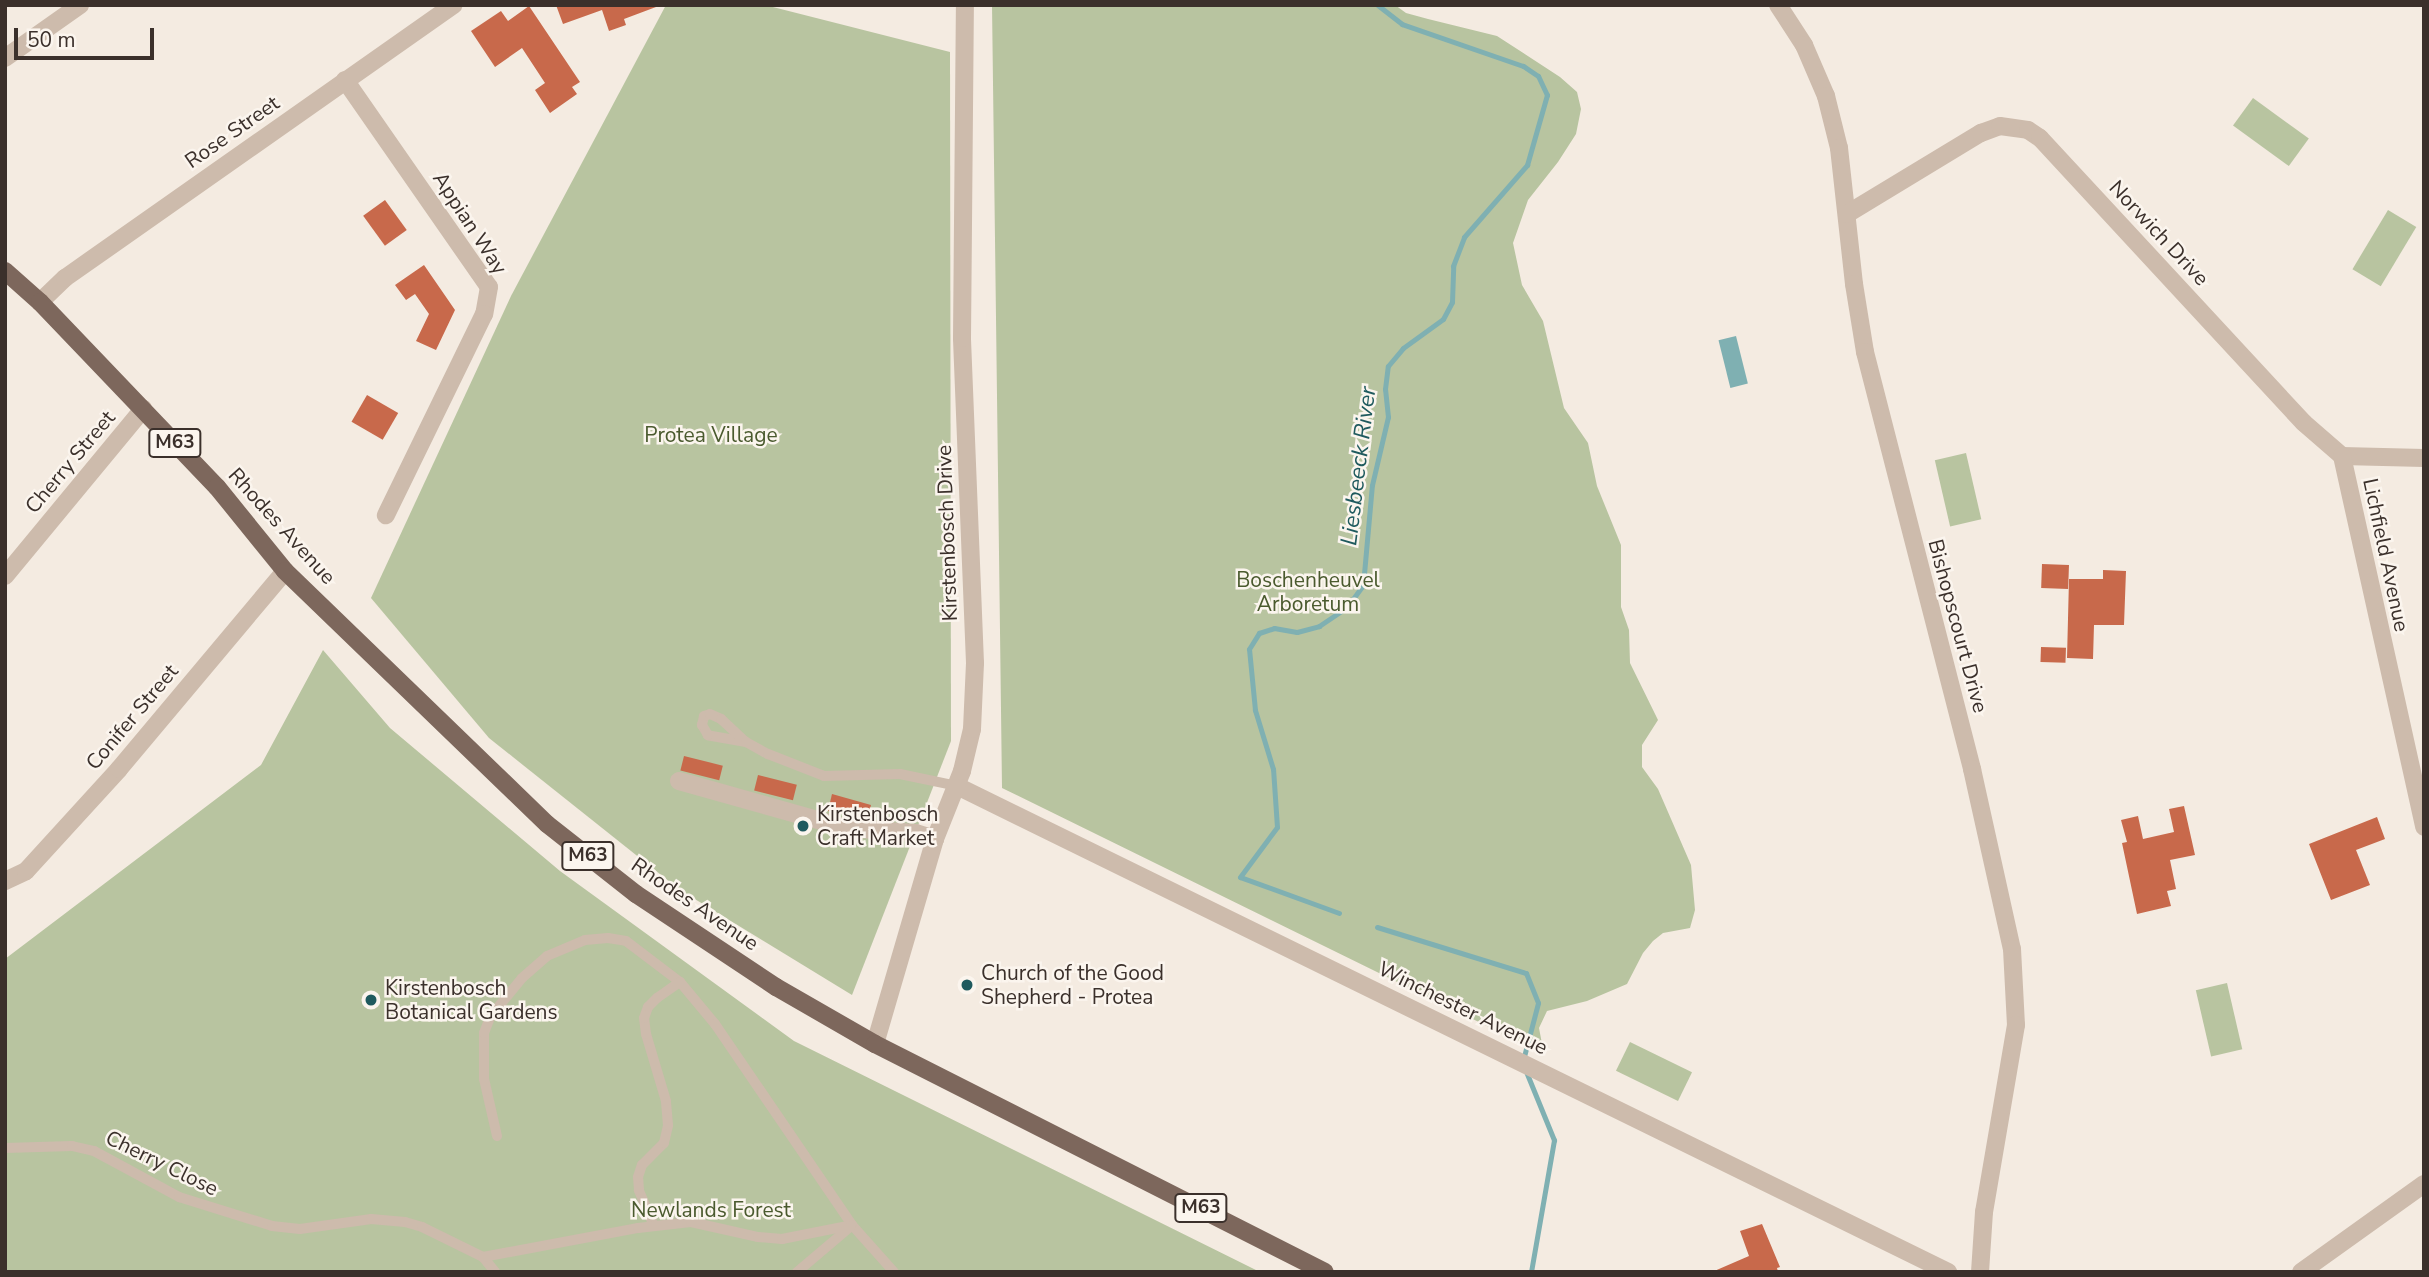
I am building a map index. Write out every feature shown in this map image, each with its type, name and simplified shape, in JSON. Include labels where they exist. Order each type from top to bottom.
[{"type":"main road","name":"Rhodes Avenue","points":[[5,271],[40,302],[217,487],[285,570],[567,839],[636,894],[776,987],[875,1044],[1321,1271]]},
{"type":"street","points":[[5,58],[80,5]]},
{"type":"street","name":"Rose Street","points":[[40,302],[65,278],[454,5]]},
{"type":"street","name":"Kirstenbosch Drive","points":[[875,1044],[935,839],[957,786],[972,729],[975,663],[962,338],[965,5]]},
{"type":"street","name":"Bishopscourt Drive","points":[[1778,5],[1804,46],[1826,96],[1839,148],[1865,352],[1972,769],[2012,949],[2016,1026],[1984,1212],[1980,1272]]},
{"type":"street","name":"Appian Way","points":[[345,80],[489,287],[484,314],[386,515]]},
{"type":"street","name":"Norwich Drive","points":[[1847,214],[1981,133],[2000,126],[2028,130],[2040,138],[2304,423],[2342,456]]},
{"type":"street","name":"Cherry Street","points":[[5,576],[143,409]]},
{"type":"street","points":[[2342,456],[2424,458]]},
{"type":"street","name":"Lichfield Avenue","points":[[2342,456],[2424,827]]},
{"type":"street","name":"Conifer Street","points":[[5,881],[26,871],[119,769],[285,570]]},
{"type":"street","points":[[679,781],[846,828],[916,833],[935,839]]},
{"type":"street","name":"Winchester Avenue","points":[[957,786],[1948,1272]]},
{"type":"street","points":[[2301,1272],[2424,1184]]},
{"type":"lane","points":[[746,742],[794,766],[824,776],[900,774],[957,786]]},
{"type":"lane","points":[[497,1136],[484,1079],[484,1033],[500,1004],[547,956],[585,940],[608,938],[626,941],[680,982],[715,1024],[852,1225],[894,1272]]},
{"type":"lane","points":[[654,1226],[639,1190],[638,1177],[642,1165],[664,1143],[668,1125],[666,1101],[646,1034],[644,1018],[648,1007],[680,982]]},
{"type":"lane","name":"Cherry Close","points":[[5,1148],[72,1146],[94,1151],[179,1197],[216,1211],[272,1226],[300,1229],[371,1219],[405,1222],[422,1227],[483,1257],[495,1272]]},
{"type":"lane","points":[[483,1257],[654,1226],[691,1222],[758,1237],[782,1239],[852,1225]]},
{"type":"lane","points":[[797,1272],[852,1225]]},
{"type":"green space","name":"Protea Village","points":[[666,5],[765,5],[950,52],[951,741],[852,995],[680,890],[489,738],[371,598],[511,296]]},
{"type":"green space","name":"Boschenheuvel Arboretum","points":[[992,5],[1395,5],[1406,13],[1497,36],[1560,77],[1577,92],[1581,109],[1576,134],[1528,200],[1513,243],[1522,285],[1543,321],[1564,408],[1588,443],[1597,486],[1621,545],[1621,607],[1629,630],[1630,663],[1658,720],[1642,745],[1642,767],[1658,789],[1691,865],[1695,910],[1690,928],[1663,933],[1653,941],[1643,953],[1627,984],[1587,1001],[1547,1011],[1539,1028],[1544,1054],[1002,788]]},
{"type":"green space","points":[[2253,98],[2309,139],[2289,166],[2233,126]]},
{"type":"green space","points":[[2388,210],[2416,227],[2381,286],[2352,269]]},
{"type":"green space","points":[[1966,453],[1981,519],[1950,526],[1935,460]]},
{"type":"green space","name":"Kirstenbosch Botanical Gardens","points":[[323,650],[390,728],[560,871],[794,1041],[1260,1272],[5,1272],[5,959],[261,765]]},
{"type":"green space","points":[[2227,983],[2242,1049],[2211,1056],[2196,990]]},
{"type":"green space","points":[[1630,1042],[1692,1072],[1678,1101],[1616,1071]]},
{"type":"water","points":[[1736,336],[1748,384],[1730,388],[1719,340]]},
{"type":"building","points":[[556,5],[656,7],[624,19],[626,25],[609,31],[602,10],[563,24]]},
{"type":"building","points":[[529,6],[580,82],[572,87],[577,94],[550,113],[535,90],[545,83],[522,48],[495,67],[471,31],[501,11],[508,21]]},
{"type":"building","points":[[385,200],[407,230],[385,246],[363,216]]},
{"type":"building","points":[[424,265],[455,310],[436,350],[416,341],[429,314],[415,294],[406,300],[395,285]]},
{"type":"building","points":[[367,395],[398,413],[383,440],[352,422]]},
{"type":"building","points":[[2042,564],[2069,565],[2068,589],[2041,588]]},
{"type":"building","points":[[2103,570],[2126,571],[2124,625],[2094,625],[2093,659],[2067,658],[2069,579],[2103,579]]},
{"type":"building","points":[[2041,647],[2066,648],[2065,663],[2040,662]]},
{"type":"building","points":[[684,756],[723,766],[719,780],[680,771]]},
{"type":"building","points":[[758,775],[797,785],[793,800],[754,791]]},
{"type":"building","points":[[832,794],[871,805],[868,818],[828,811]]},
{"type":"building","points":[[2184,806],[2195,855],[2170,860],[2176,889],[2167,891],[2171,906],[2137,914],[2122,843],[2127,842],[2121,820],[2138,816],[2143,839],[2174,832],[2169,809]]},
{"type":"building","points":[[2377,817],[2385,839],[2356,850],[2370,885],[2331,900],[2309,844]]},
{"type":"building","points":[[1762,1224],[1780,1267],[1777,1268],[1778,1272],[1712,1272],[1749,1256],[1740,1231]]},
{"type":"waterway","name":"Liesbeeck River","points":[[1339,913],[1240,877],[1277,827],[1273,769],[1255,710],[1249,649],[1259,633],[1274,628],[1297,632],[1319,626],[1347,607],[1363,585],[1372,485],[1388,417],[1385,389],[1388,366],[1403,348],[1443,319],[1452,302],[1453,266],[1464,237],[1527,165],[1547,95],[1538,76],[1523,66],[1402,24],[1378,5]]},
{"type":"waterway","points":[[1377,927],[1526,973],[1538,1003],[1523,1060]]},
{"type":"waterway","points":[[1525,1069],[1554,1140],[1531,1272]]},
{"type":"place","name":"Kirstenbosch Craft Market","points":[[803,826]]},
{"type":"place","name":"Church of the Good Shepherd - Protea","points":[[967,985]]},
{"type":"place","name":"Kirstenbosch Botanical Gardens","points":[[371,1000]]},
{"type":"park label","name":"Newlands Forest","points":[[711,1210]]}]
